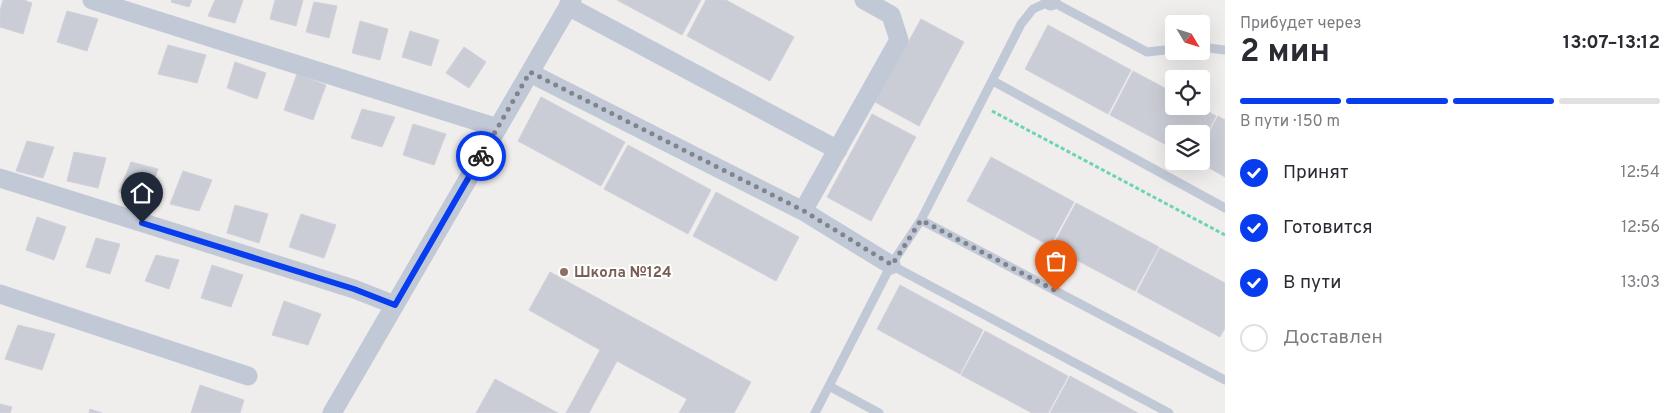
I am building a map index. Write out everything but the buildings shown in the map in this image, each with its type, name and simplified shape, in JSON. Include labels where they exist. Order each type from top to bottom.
[{"type":"street","points":[[92,0],[498,128]]},
{"type":"street","points":[[804,211],[899,40],[891,14],[864,0]]},
{"type":"street","points":[[332,413],[570,3],[838,150]]},
{"type":"street","points":[[530,72],[804,211],[892,265]]},
{"type":"street","points":[[0,178],[354,289],[395,305]]},
{"type":"street","points":[[0,294],[248,376]]},
{"type":"lane","points":[[815,413],[892,265],[921,220],[1021,24],[1033,9],[1050,0],[1147,52],[1165,50]]},
{"type":"lane","points":[[1210,48],[1225,50]]},
{"type":"lane","points":[[993,81],[1225,208]]},
{"type":"lane","points":[[921,220],[1225,380]]},
{"type":"lane","points":[[892,265],[1169,413]]},
{"type":"lane","points":[[829,386],[879,413]]},
{"type":"path","points":[[980,105],[1225,235]]},
{"type":"way so far","points":[[481,156],[530,72],[804,211],[892,265],[921,220],[1056,291]]},
{"type":"place","name":"Школа №124","points":[[564,272]]},
{"type":"route","points":[[142,223],[354,289],[395,305],[481,156]]}]
